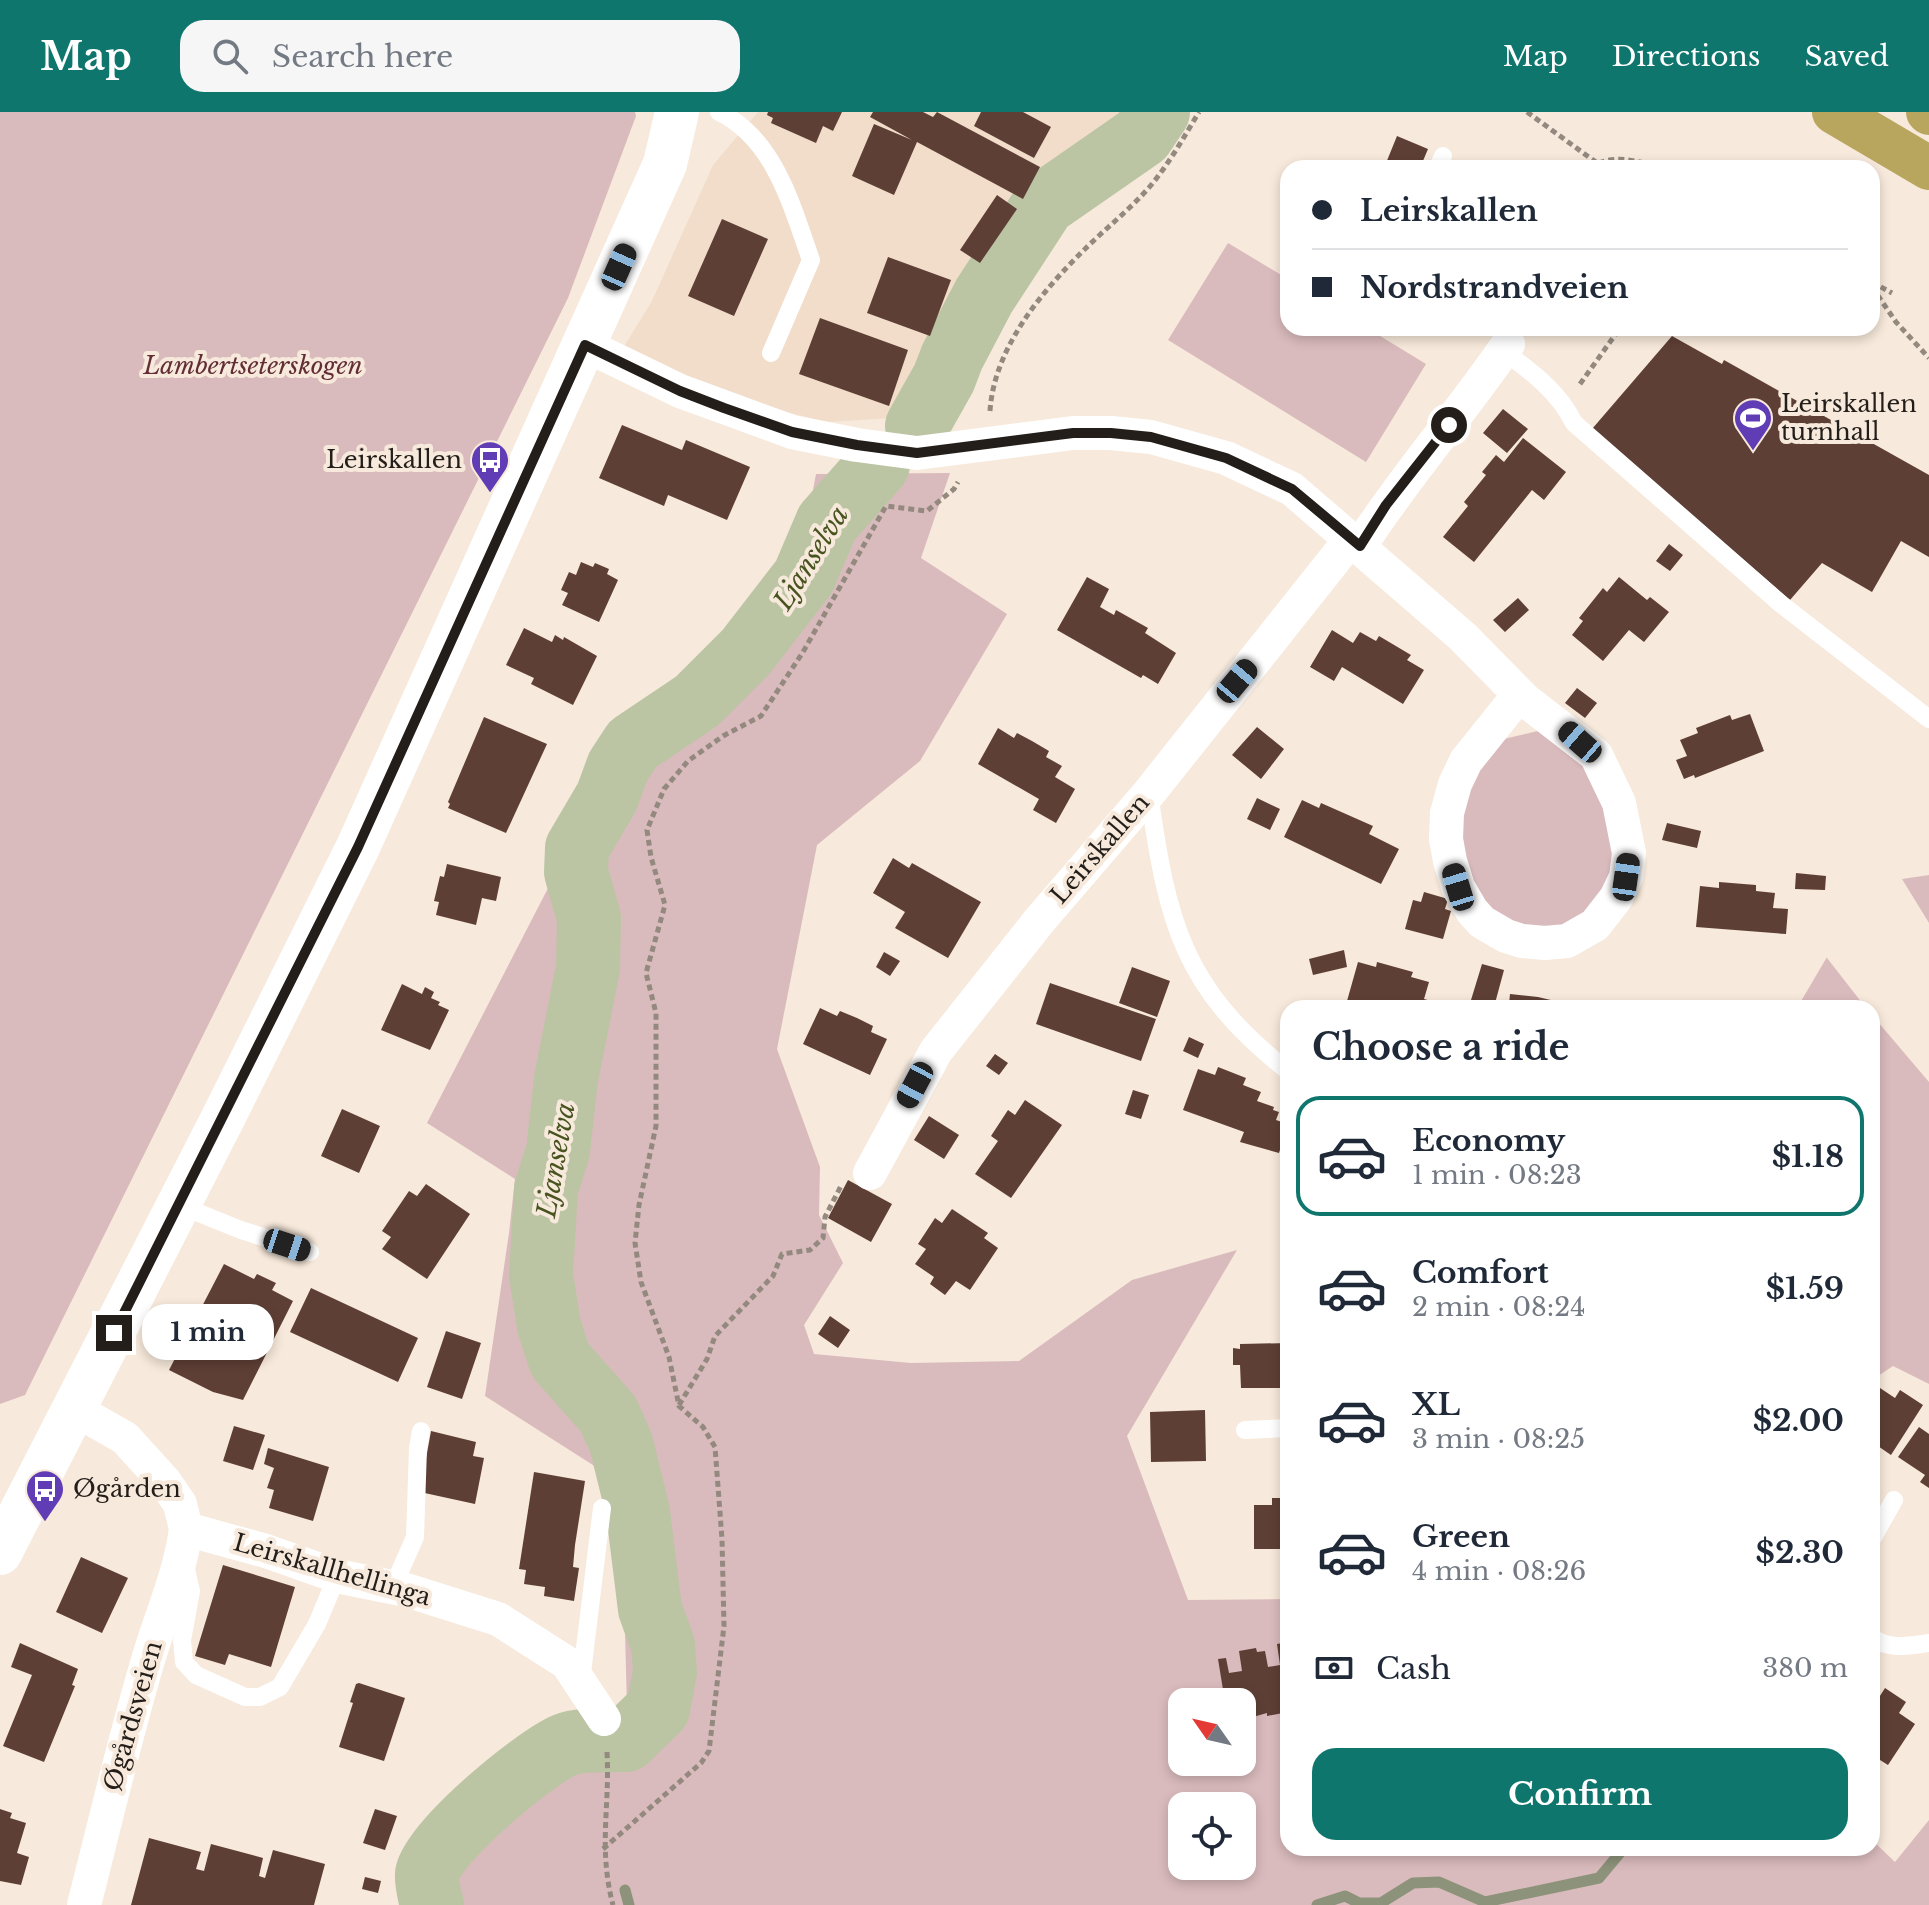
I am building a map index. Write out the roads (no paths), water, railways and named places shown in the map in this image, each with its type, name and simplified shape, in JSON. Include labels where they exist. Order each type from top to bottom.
[{"type":"highway","points":[[1834,112],[1929,168]]},
{"type":"main road","points":[[0,1553],[358,847],[665,164],[677,112]]},
{"type":"main road","points":[[665,164],[706,112]]},
{"type":"street","name":"Leirskallen","points":[[870,1173],[936,1051],[1039,921],[1356,543],[1477,391],[1503,341]]},
{"type":"street","points":[[585,345],[680,391],[792,432],[917,453],[1073,433],[1151,437],[1226,458],[1292,489],[1463,637],[1519,695],[1596,755],[1619,803],[1629,853],[1626,877],[1616,898],[1595,925],[1567,941],[1522,941],[1482,922],[1458,887],[1450,861],[1446,839],[1447,813],[1455,784],[1466,761],[1519,695]]},
{"type":"street","points":[[74,1409],[125,1438],[165,1482],[180,1504],[185,1542]]},
{"type":"street","name":"Leirskallhellinga","points":[[185,1542],[266,1551],[337,1576],[393,1587],[498,1619],[567,1663],[604,1719]]},
{"type":"street","name":"Øgårdsveien","points":[[84,1905],[148,1659],[185,1542]]},
{"type":"lane","points":[[719,112],[750,134],[777,173],[811,260],[771,353]]},
{"type":"lane","points":[[1503,341],[1565,404],[1574,423],[1746,574],[1840,652],[1929,719]]},
{"type":"lane","points":[[1149,793],[1160,872],[1177,932],[1189,961],[1208,992],[1247,1035],[1280,1064]]},
{"type":"lane","points":[[179,1205],[241,1230],[310,1252]]},
{"type":"lane","points":[[1245,1430],[1280,1428]]},
{"type":"lane","points":[[393,1587],[415,1537],[421,1431]]},
{"type":"lane","points":[[1880,1525],[1894,1500]]},
{"type":"lane","points":[[581,1681],[602,1508]]},
{"type":"lane","points":[[185,1542],[191,1591],[182,1640],[184,1662],[196,1675],[245,1697],[260,1697],[280,1687],[317,1624],[337,1576]]},
{"type":"lane","points":[[1880,1642],[1900,1647],[1929,1643]]},
{"type":"waterway","name":"Ljanselva","points":[[917,426],[984,296],[1044,204],[1142,136],[1158,112]]},
{"type":"waterway","name":"Ljanselva","points":[[432,1905],[427,1874],[433,1860],[465,1823],[509,1783],[565,1745],[626,1740],[658,1709],[665,1672],[663,1645],[650,1609],[638,1512],[621,1443],[608,1414],[560,1360],[549,1326],[541,1275],[546,1189],[558,1151],[566,1079],[588,968],[589,918],[576,872],[577,848],[633,744],[697,701],[746,652],[804,577],[827,523],[878,465]]},
{"type":"waterway","points":[[1317,1905],[1345,1896],[1359,1903],[1381,1903],[1413,1883],[1439,1882],[1485,1902],[1599,1878],[1617,1856]]},
{"type":"waterway","points":[[625,1890],[629,1905]]},
{"type":"place","name":"Leirskallen turnhall","points":[[1753,452]]},
{"type":"place","name":"Leirskallen","points":[[490,494]]},
{"type":"place","name":"Øgården","points":[[45,1523]]},
{"type":"park label","name":"Lambertseterskogen","points":[[253,366]]}]
